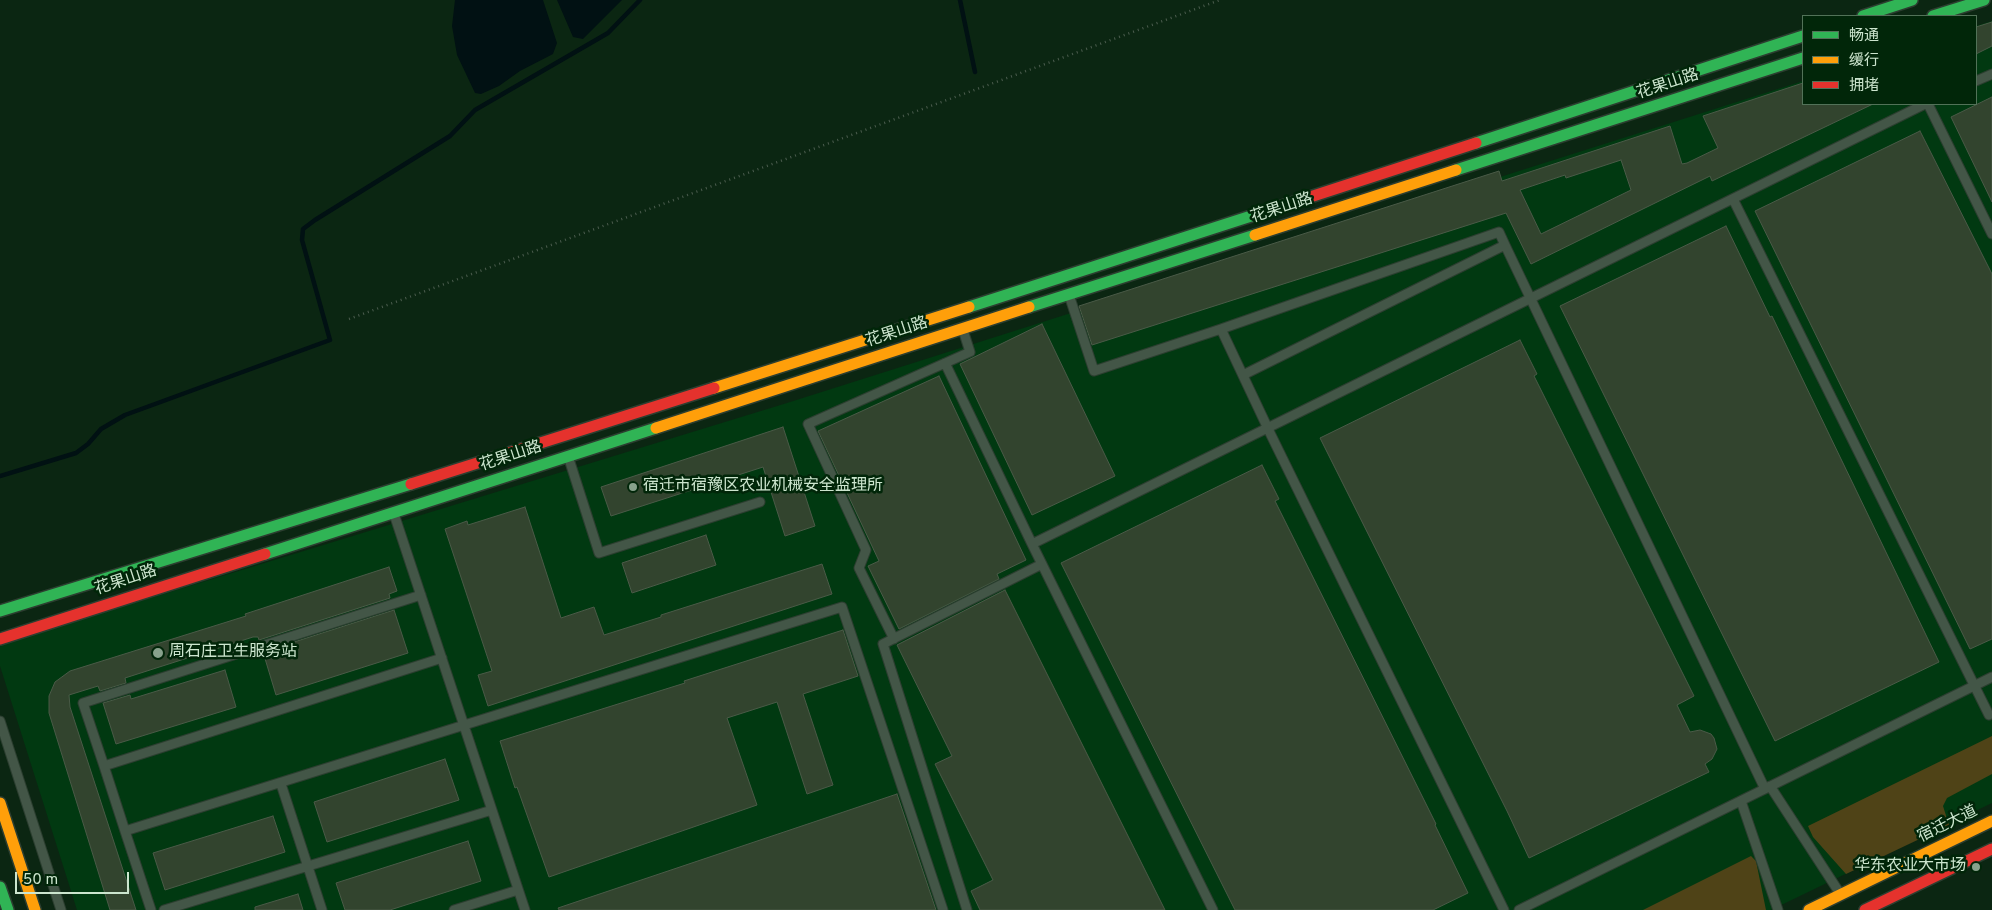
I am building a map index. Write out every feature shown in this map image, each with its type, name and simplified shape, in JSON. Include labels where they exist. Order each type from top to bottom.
[{"type":"street","points":[[1866,15],[1912,0]]},
{"type":"street","points":[[1936,15],[1984,0]]},
{"type":"street","name":"花果山路","points":[[0,639],[390,502],[956,311],[1802,36]]},
{"type":"street","name":"花果山路","points":[[0,611],[390,502],[568,456],[1802,58]]},
{"type":"street","points":[[0,804],[35,910]]},
{"type":"street","name":"宿迁大道","points":[[1810,910],[1992,821]]},
{"type":"street","points":[[1865,910],[1992,849]]},
{"type":"street","points":[[0,887],[8,910]]},
{"type":"lane","points":[[1977,81],[1992,74]]},
{"type":"lane","points":[[1032,544],[1925,105]]},
{"type":"lane","points":[[1928,105],[1992,234]]},
{"type":"lane","points":[[1733,198],[1989,715]]},
{"type":"lane","points":[[1063,277],[1094,371],[1221,329],[1498,232],[1768,787],[1841,895]]},
{"type":"lane","points":[[1243,375],[1505,245]]},
{"type":"lane","points":[[894,639],[859,568],[866,550],[808,424],[970,352],[956,311]]},
{"type":"lane","points":[[1221,329],[1504,910]]},
{"type":"lane","points":[[945,363],[1032,544],[1213,910]]},
{"type":"lane","points":[[568,456],[599,553],[760,502]]},
{"type":"lane","points":[[390,502],[525,910]]},
{"type":"lane","points":[[968,910],[883,644],[1042,564]]},
{"type":"lane","points":[[151,910],[83,704],[421,595]]},
{"type":"lane","points":[[126,832],[842,607],[943,910]]},
{"type":"lane","points":[[104,766],[442,658]]},
{"type":"lane","points":[[1519,910],[1992,677]]},
{"type":"lane","points":[[0,721],[61,910]]},
{"type":"lane","points":[[281,784],[322,910]]},
{"type":"lane","points":[[1741,801],[1778,910]]},
{"type":"lane","points":[[164,910],[492,810]]},
{"type":"lane","points":[[454,910],[518,890]]},
{"type":"path","points":[[348,319],[1220,0]]},
{"type":"shaded area","points":[[455,0],[543,0],[557,43],[553,54],[520,71],[499,86],[481,94],[475,93],[457,55],[452,26]]},
{"type":"shaded area","points":[[557,0],[622,0],[583,39],[573,37]]},
{"type":"shaded area","name":"华东农业大市场","points":[[1992,21],[1992,803],[1771,910],[77,910],[0,666],[0,644],[787,403],[1802,81],[1802,105],[1977,105],[1977,26]]},
{"type":"shaded area","points":[[1992,736],[1992,774],[1947,798],[1943,806],[1949,825],[1846,874],[1813,837],[1808,826]]},
{"type":"shaded area","points":[[1751,856],[1756,861],[1766,910],[1643,910]]},
{"type":"building","points":[[1992,22],[1992,46],[1977,54],[1977,27]]},
{"type":"building","points":[[1802,83],[1802,105],[1871,105],[1712,181],[1710,176],[1531,264],[1506,213],[1092,345],[1079,306],[1499,171],[1502,181],[1670,126],[1682,164],[1718,148],[1703,116]],"holes":[[[1621,160],[1631,190],[1541,234],[1520,190],[1565,175],[1566,178]]]},
{"type":"building","points":[[1992,97],[1992,202],[1951,117]]},
{"type":"building","points":[[1920,131],[1992,274],[1992,639],[1970,649],[1755,211]]},
{"type":"building","points":[[1726,226],[1770,317],[1772,316],[1939,662],[1775,741],[1560,306]]},
{"type":"building","points":[[1042,324],[1115,476],[1032,515],[960,364]]},
{"type":"building","points":[[1520,340],[1537,374],[1534,376],[1694,696],[1677,705],[1690,732],[1700,730],[1711,734],[1717,749],[1712,759],[1705,764],[1709,772],[1529,858],[1320,438]]},
{"type":"building","points":[[939,376],[1026,560],[997,574],[999,579],[899,629],[868,566],[879,561],[818,431]]},
{"type":"building","points":[[783,427],[815,526],[785,536],[763,467],[611,516],[601,487]]},
{"type":"building","points":[[1262,465],[1279,499],[1275,501],[1436,824],[1468,893],[1433,910],[1235,910],[1061,563]]},
{"type":"building","points":[[525,507],[561,618],[594,607],[604,635],[822,564],[832,594],[488,706],[478,675],[492,671],[445,529],[467,521],[468,525]]},
{"type":"building","points":[[706,535],[716,565],[632,593],[622,563]]},
{"type":"building","points":[[389,567],[397,591],[389,594],[390,598],[259,640],[258,637],[253,637],[125,678],[126,683],[100,691],[98,686],[69,695],[70,707],[136,910],[110,910],[49,713],[49,696],[55,682],[70,671],[246,616],[245,614]]},
{"type":"building","points":[[1005,590],[1165,910],[980,910],[971,891],[993,880],[935,764],[952,756],[897,645]]},
{"type":"building","points":[[394,610],[408,653],[276,695],[263,652]]},
{"type":"building","points":[[843,630],[858,676],[803,694],[833,785],[807,794],[777,702],[727,718],[757,805],[549,877],[517,787],[515,788],[500,741],[685,683],[684,681]]},
{"type":"building","points":[[225,670],[236,707],[116,744],[103,703],[130,695],[131,699]]},
{"type":"building","points":[[445,759],[459,800],[327,842],[314,802]]},
{"type":"building","points":[[897,794],[936,910],[559,910],[558,908]]},
{"type":"building","points":[[273,816],[285,852],[165,890],[153,853]]},
{"type":"building","points":[[468,841],[481,881],[390,910],[345,910],[336,883]]},
{"type":"building","points":[[298,894],[303,910],[255,910],[255,907]]},
{"type":"waterway","points":[[0,476],[76,453],[88,444],[101,429],[125,415],[330,340],[302,240],[303,229],[450,136],[475,110],[608,33],[640,0]]},
{"type":"waterway","points":[[960,0],[975,72]]},
{"type":"traffic: fast","points":[[1866,15],[1912,0]]},
{"type":"traffic: fast","points":[[1936,15],[1984,0]]},
{"type":"traffic: fast","points":[[1476,143],[1802,36]]},
{"type":"traffic: fast","points":[[1456,170],[1802,58]]},
{"type":"traffic: fast","points":[[969,307],[1307,198]]},
{"type":"traffic: fast","points":[[1029,307],[1255,235]]},
{"type":"traffic: fast","points":[[265,554],[656,428]]},
{"type":"traffic: fast","points":[[0,611],[411,484]]},
{"type":"traffic: fast","points":[[0,887],[8,910]]},
{"type":"traffic: slow","points":[[1255,235],[1456,170]]},
{"type":"traffic: slow","points":[[714,388],[969,307]]},
{"type":"traffic: slow","points":[[656,428],[1029,307]]},
{"type":"traffic: slow","points":[[0,803],[35,910]]},
{"type":"traffic: slow","points":[[1809,910],[1992,821]]},
{"type":"traffic: jam","points":[[1307,198],[1476,143]]},
{"type":"traffic: jam","points":[[411,484],[714,388]]},
{"type":"traffic: jam","points":[[0,639],[265,554]]},
{"type":"traffic: jam","points":[[1865,910],[1992,849]]},
{"type":"place","name":"宿迁市宿豫区农业机械安全监理所","points":[[633,487]]},
{"type":"place","name":"周石庄卫生服务站","points":[[158,653]]},
{"type":"place","name":"华东农业大市场","points":[[1976,867]]}]
